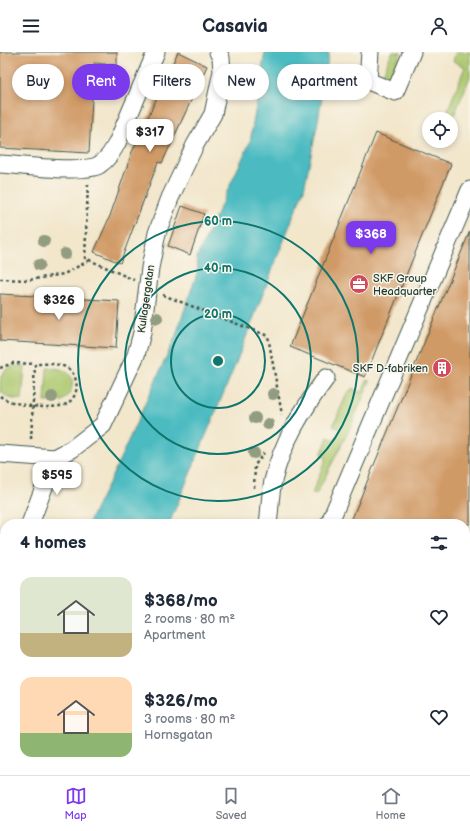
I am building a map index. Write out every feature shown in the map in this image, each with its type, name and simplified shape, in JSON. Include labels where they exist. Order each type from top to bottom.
[{"type":"street","points":[[0,164],[77,169],[98,165],[109,158],[117,143],[156,52]]},
{"type":"street","points":[[370,52],[368,81],[395,92],[412,52]]},
{"type":"street","name":"Kullagergatan","points":[[56,458],[72,450],[103,425],[136,355],[154,291],[157,233],[170,198],[195,145],[213,114],[222,71],[221,54]]},
{"type":"street","points":[[331,519],[470,190]]},
{"type":"street","points":[[269,519],[273,481],[287,440],[307,404],[326,378]]},
{"type":"street","points":[[0,454],[56,458],[32,519]]},
{"type":"path","points":[[88,168],[85,258],[124,275],[154,291],[268,336],[282,419]]},
{"type":"path","points":[[0,279],[29,280],[64,274],[90,260]]},
{"type":"path","points":[[0,368],[13,362],[56,364],[68,368],[76,376],[77,388],[70,402],[63,406],[34,406],[11,402],[0,396]]},
{"type":"path","points":[[24,456],[26,439],[31,439],[34,406],[35,364]]},
{"type":"path","points":[[254,495],[255,465],[268,446]]},
{"type":"green space","points":[[392,52],[401,52],[390,78],[388,79],[382,76]]},
{"type":"green space","points":[[456,52],[470,52],[470,77],[456,112],[447,112],[465,67],[453,61]]},
{"type":"green space","points":[[15,366],[25,366],[22,400],[9,398],[0,391],[2,374],[6,369]]},
{"type":"green space","points":[[47,368],[57,368],[63,370],[71,376],[71,390],[62,401],[45,402]]},
{"type":"green space","points":[[367,380],[370,381],[351,426],[316,495],[312,494],[326,458],[321,455],[328,437],[335,440],[340,429],[333,426],[348,391],[351,391],[352,388],[362,393]]},
{"type":"water","points":[[265,52],[329,52],[327,64],[277,64],[277,100],[321,100],[304,189],[234,368],[171,519],[90,519],[114,472],[175,338],[198,270],[197,257],[250,142],[257,100],[269,100],[269,64],[263,64]]},
{"type":"building","points":[[0,52],[117,52],[117,64],[72,64],[72,100],[92,100],[89,153],[0,148]]},
{"type":"building","points":[[178,52],[203,64],[172,64]]},
{"type":"building","points":[[156,100],[191,100],[162,163],[158,162],[120,263],[94,252],[110,216],[132,152]]},
{"type":"building","name":"SKF Group Headquarter","points":[[376,133],[451,164],[365,377],[290,347]]},
{"type":"building","points":[[182,206],[204,214],[190,255],[168,246]]},
{"type":"building","name":"SKF D-fabriken","points":[[470,231],[470,519],[352,519]]},
{"type":"building","points":[[0,294],[119,301],[116,348],[0,341]]},
{"type":"place","name":"SKF Group Headquarter","points":[[359,284]]},
{"type":"place","name":"SKF D-fabriken","points":[[442,368]]}]
